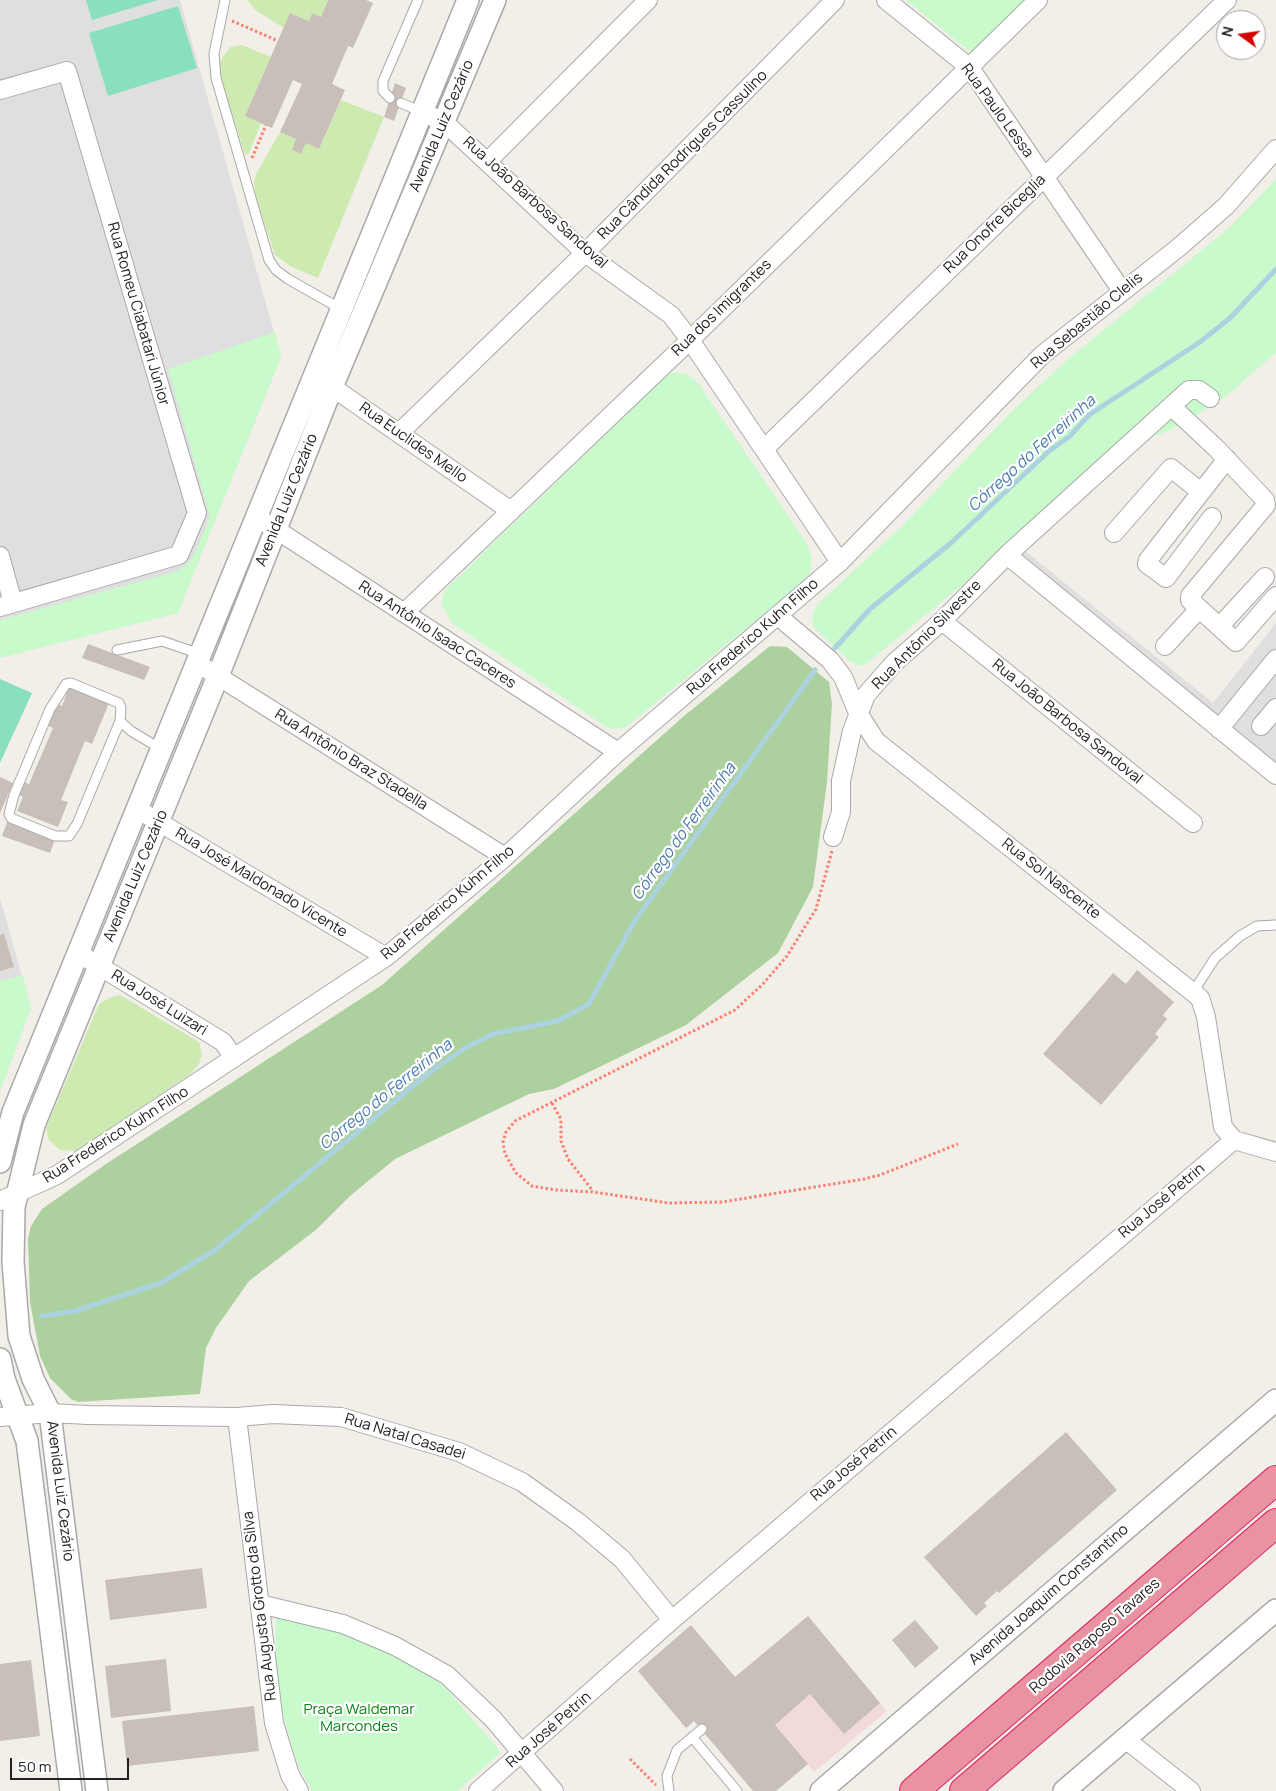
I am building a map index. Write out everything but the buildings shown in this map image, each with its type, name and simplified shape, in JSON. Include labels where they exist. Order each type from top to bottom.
[{"type":"highway","name":"Rodovia Raposo Tavares","points":[[914,1791],[1276,1480]]},
{"type":"highway","points":[[964,1791],[1276,1523]]},
{"type":"street","name":"Avenida Luiz Cezário","points":[[0,1162],[13,1112],[468,0]]},
{"type":"street","name":"Avenida Luiz Cezário","points":[[97,1791],[50,1413],[33,1379],[19,1336],[13,1262],[14,1207],[9,1197],[34,1125],[218,676],[332,387],[495,0]]},
{"type":"street","points":[[487,162],[648,0]]},
{"type":"street","name":"Rua Cândida Rodrigues Cassulino","points":[[399,433],[586,253],[835,0]]},
{"type":"street","name":"Rua Paulo Lessa","points":[[886,0],[970,68],[1122,291]]},
{"type":"street","name":"Rua dos Imigrantes","points":[[404,613],[690,340],[1038,0]]},
{"type":"street","name":"Rua Onofre Biceglia","points":[[764,449],[1227,0]]},
{"type":"street","name":"Rua Romeu Ciabatari Júnior","points":[[0,90],[67,71],[197,513],[179,555],[7,605]]},
{"type":"street","name":"Rua João Barbosa Sandoval","points":[[422,112],[444,122],[586,253],[671,315],[690,340],[840,562]]},
{"type":"street","name":"Rua Sebastião Clelis","points":[[840,562],[1042,355],[1178,248],[1226,206],[1276,149]]},
{"type":"street","name":"Rua Euclides Mello","points":[[313,378],[332,387],[511,510]]},
{"type":"street","name":"Rua Antônio Silvestre","points":[[833,837],[841,812],[843,773],[852,732],[866,695],[894,664],[942,621],[1006,555],[1189,390],[1199,390],[1210,398]]},
{"type":"street","points":[[1172,406],[1265,500],[1266,505],[1190,596],[1190,600],[1236,642],[1276,596]]},
{"type":"street","points":[[1212,517],[1166,578],[1148,564],[1148,560],[1227,460]]},
{"type":"street","points":[[1114,533],[1171,468],[1201,492]]},
{"type":"street","name":"Rua Antônio Isaac Caceres","points":[[257,517],[618,752]]},
{"type":"street","points":[[1006,555],[1276,775]]},
{"type":"street","points":[[0,556],[7,605]]},
{"type":"street","name":"Rua Frederico Kuhn Filho","points":[[9,1197],[57,1175],[386,957],[504,857],[618,752],[840,562]]},
{"type":"street","points":[[1219,627],[1265,577]]},
{"type":"street","points":[[1165,646],[1199,609]]},
{"type":"street","name":"Rua Sol Nascente","points":[[778,616],[830,660],[843,677],[858,713],[876,741],[1200,998],[1206,1017],[1223,1127],[1234,1140]]},
{"type":"street","name":"Rua João Barbosa Sandoval","points":[[942,621],[1193,823]]},
{"type":"street","name":"Rua Antônio Braz Stadella","points":[[198,658],[218,676],[504,857]]},
{"type":"street","points":[[1219,729],[1276,659]]},
{"type":"street","points":[[1261,726],[1276,708]]},
{"type":"street","points":[[165,741],[190,744]]},
{"type":"street","name":"Rua José Maldonado Vicente","points":[[137,809],[386,957]]},
{"type":"street","name":"Rua José Luizari","points":[[78,953],[223,1042],[234,1058]]},
{"type":"street","points":[[1234,1140],[1276,1152]]},
{"type":"street","name":"Rua José Petrin","points":[[478,1791],[672,1620],[1234,1140]]},
{"type":"street","name":"Avenida Luiz Cezário","points":[[0,1359],[9,1417],[27,1441],[71,1791]]},
{"type":"street","name":"Avenida Joaquim Constantino","points":[[821,1791],[1276,1400]]},
{"type":"street","name":"Rua Natal Casadei","points":[[9,1417],[50,1413],[237,1417],[272,1414],[341,1417],[459,1452],[522,1482],[578,1522],[622,1559],[672,1620]]},
{"type":"street","name":"Rua Augusta Grotto da Silva","points":[[237,1417],[274,1723],[290,1775],[299,1791]]},
{"type":"street","points":[[260,1604],[343,1624],[396,1646],[447,1675],[493,1719],[554,1791]]},
{"type":"street","points":[[1069,1789],[1124,1738],[1276,1610]]},
{"type":"street","points":[[1124,1738],[1192,1791]]},
{"type":"lane","points":[[226,0],[214,54],[216,78],[269,260],[276,270],[341,309]]},
{"type":"lane","points":[[390,98],[384,91],[383,81],[418,0]]},
{"type":"lane","points":[[400,103],[422,112]]},
{"type":"lane","points":[[117,650],[162,641],[198,658]]},
{"type":"lane","points":[[71,682],[119,703],[121,708],[120,721],[77,824],[69,836],[55,836],[11,818],[9,814],[14,795],[50,709],[66,684],[71,682]]},
{"type":"lane","points":[[120,721],[131,731],[165,741]]},
{"type":"lane","points":[[1193,992],[1216,958],[1240,936],[1257,926],[1276,925]]},
{"type":"lane","points":[[664,1790],[677,1750],[702,1730]]},
{"type":"lane","points":[[692,1737],[737,1791]]},
{"type":"path","points":[[222,17],[278,41]]},
{"type":"path","points":[[245,174],[266,126]]},
{"type":"path","points":[[833,837],[831,859],[816,909],[788,956],[763,984],[735,1010],[515,1121],[506,1132],[503,1142],[505,1154],[516,1173],[532,1186],[556,1190],[593,1192],[669,1203],[722,1202],[880,1175],[958,1144]]},
{"type":"path","points":[[552,1103],[561,1119],[561,1141],[568,1159],[593,1192]]},
{"type":"path","points":[[630,1759],[664,1790]]},
{"type":"shaded area","points":[[0,0],[180,0],[281,357],[178,613],[0,658]]},
{"type":"shaded area","points":[[1023,549],[1213,703],[1276,623],[1276,782],[1010,565]]},
{"type":"shaded area","points":[[0,898],[31,1008],[0,1091]]},
{"type":"shaded area","points":[[808,1616],[887,1711],[814,1772],[735,1677]]},
{"type":"green space","points":[[86,0],[158,0],[92,20]]},
{"type":"green space","points":[[247,0],[328,0],[321,17],[312,13],[309,21],[291,13],[284,28],[255,10]]},
{"type":"green space","points":[[906,0],[1027,0],[973,54]]},
{"type":"green space","points":[[178,6],[197,68],[108,96],[89,33]]},
{"type":"green space","points":[[242,45],[271,57],[245,116],[261,123],[249,153],[245,155],[218,68],[230,47]]},
{"type":"green space","points":[[341,100],[384,117],[318,278],[292,267],[275,255],[255,195],[254,182],[256,174],[280,132],[296,139],[292,150],[301,154],[306,143],[319,149]]},
{"type":"green space","points":[[1276,179],[1276,352],[1274,354],[1224,398],[1181,425],[1130,447],[867,663],[860,666],[851,662],[813,627],[812,613],[820,602],[901,527],[1013,410],[1067,360],[1229,228]]},
{"type":"green space","points":[[275,332],[281,357],[178,613],[0,658],[0,620],[178,571],[188,563],[195,553],[210,517],[168,369]]},
{"type":"green space","points":[[677,372],[687,374],[698,383],[807,544],[812,559],[810,573],[805,580],[625,728],[612,729],[452,623],[441,604],[445,590],[667,375]]},
{"type":"green space","points":[[770,646],[787,647],[829,682],[832,704],[827,782],[813,887],[778,953],[686,1025],[554,1089],[529,1094],[395,1159],[350,1196],[317,1229],[249,1281],[216,1328],[206,1348],[200,1394],[78,1402],[71,1399],[50,1378],[40,1356],[30,1302],[28,1239],[31,1226],[42,1209],[106,1164],[382,985],[684,716]]},
{"type":"green space","points":[[0,679],[32,693],[0,763]]},
{"type":"green space","points":[[23,975],[31,1008],[0,1091],[0,981]]},
{"type":"green space","points":[[120,995],[199,1042],[202,1054],[199,1064],[190,1074],[77,1151],[60,1150],[49,1140],[46,1129],[49,1121],[99,1004],[111,997]]},
{"type":"green space","name":"Praça Waldemar Marcondes","points":[[276,1616],[342,1632],[392,1654],[443,1685],[501,1752],[458,1791],[312,1791],[298,1765],[279,1702],[275,1672]]},
{"type":"waterway","name":"Córrego do Ferreirinha","points":[[835,648],[870,609],[951,543],[1048,452],[1070,436],[1089,415],[1200,342],[1230,318],[1276,269]]},
{"type":"waterway","name":"Córrego do Ferreirinha","points":[[42,1316],[75,1311],[161,1283],[215,1250],[430,1072],[465,1048],[493,1034],[558,1021],[589,1004],[634,922],[815,670]]}]
